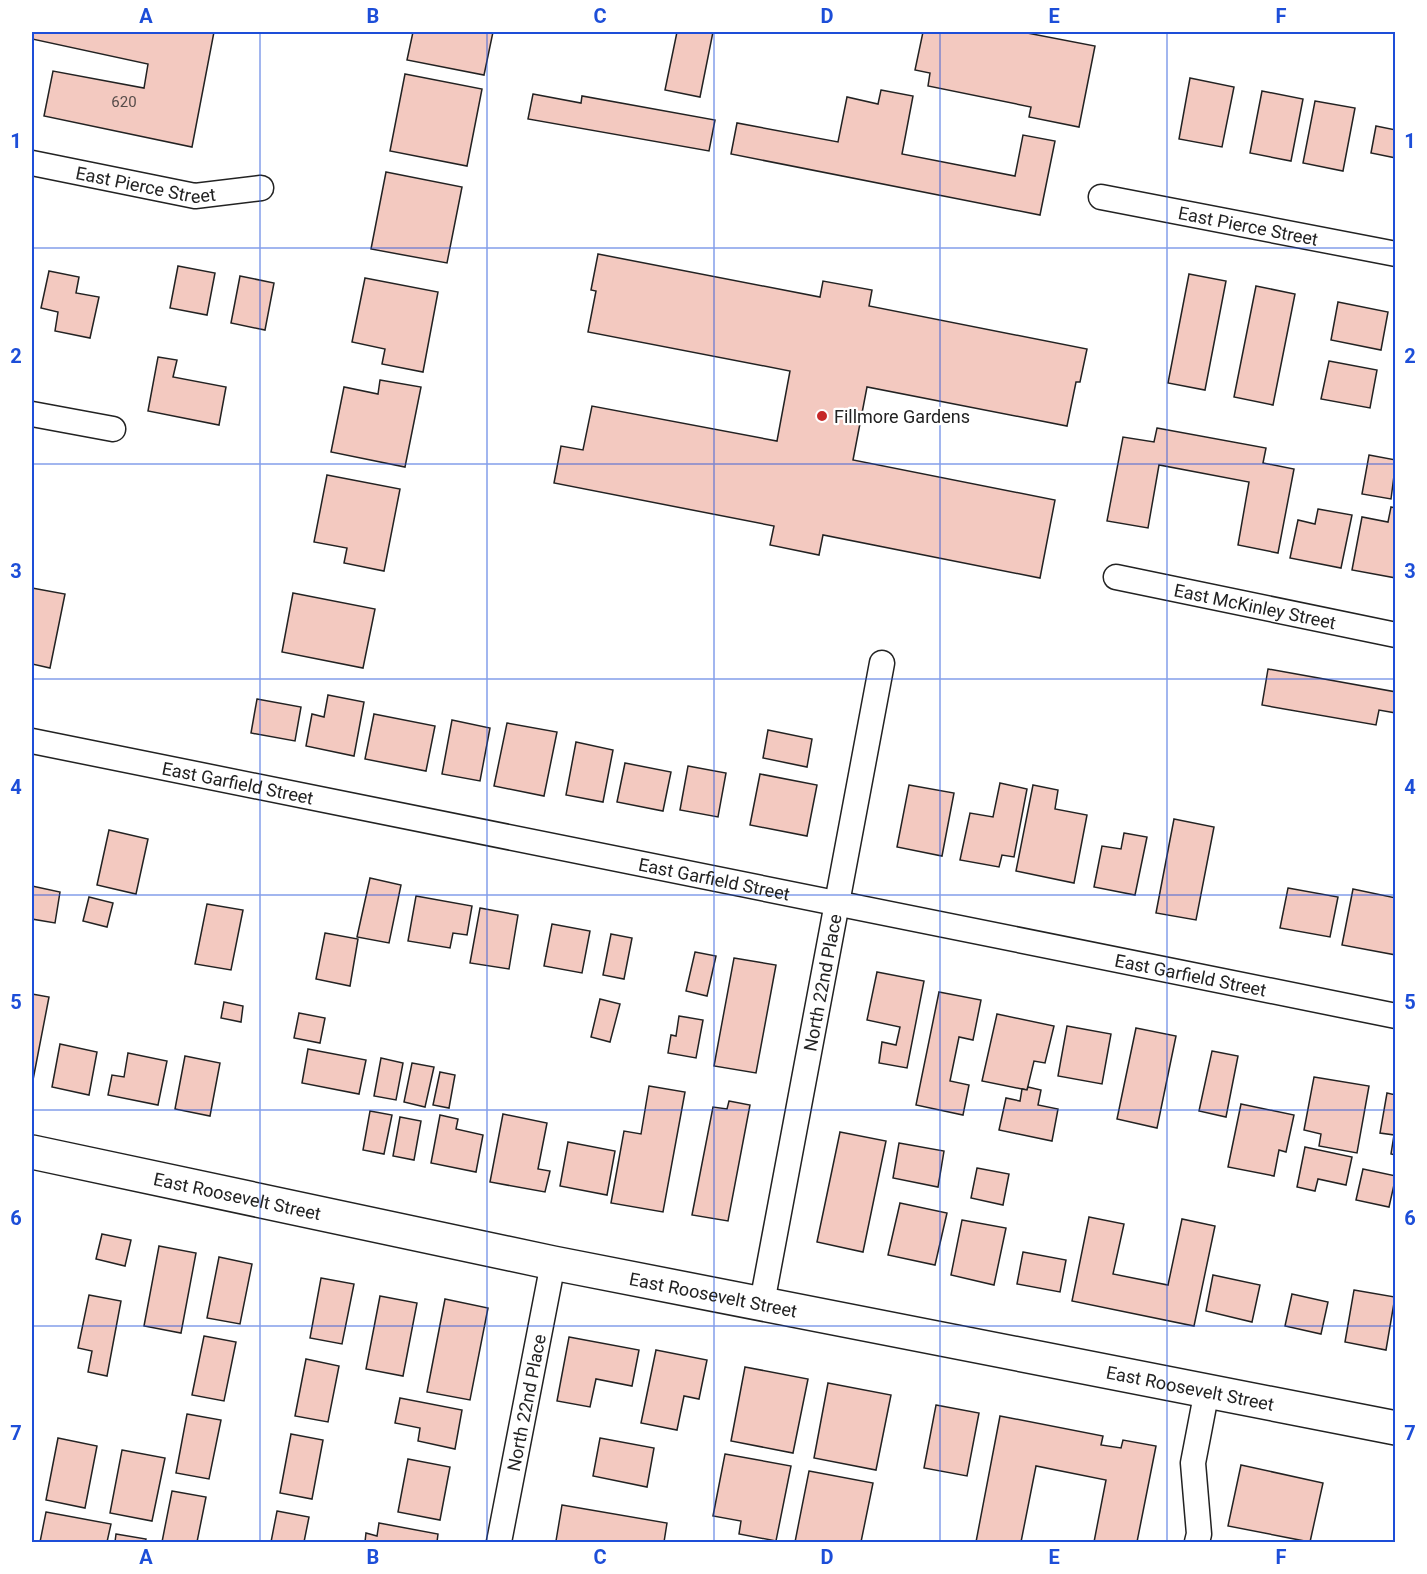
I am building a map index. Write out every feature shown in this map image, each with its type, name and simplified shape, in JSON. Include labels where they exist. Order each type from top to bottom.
[{"type":"street","name":"East Pierce Street","points":[[32,163],[195,196],[261,188]]},
{"type":"street","name":"East Pierce Street","points":[[1101,197],[1395,254]]},
{"type":"street","points":[[32,414],[112,429]]},
{"type":"street","name":"East McKinley Street","points":[[1116,577],[1395,635]]},
{"type":"street","name":"North 22nd Place","points":[[762,1303],[882,663]]},
{"type":"street","name":"East Garfield Street","points":[[32,741],[1395,1016]]},
{"type":"street","name":"East Roosevelt Street","points":[[32,1152],[553,1263],[1395,1428]]},
{"type":"street","name":"North 22nd Place","points":[[499,1542],[553,1263]]},
{"type":"street","points":[[1197,1542],[1193,1463],[1207,1390]]},
{"type":"building","points":[[32,32],[214,32],[192,147],[44,116],[53,71],[144,88],[148,64],[32,39]]},
{"type":"building","points":[[413,32],[493,32],[484,75],[407,60]]},
{"type":"building","points":[[677,32],[713,32],[700,97],[665,90]]},
{"type":"building","points":[[923,32],[1022,32],[1095,46],[1079,127],[1029,117],[1031,107],[928,86],[930,73],[915,70]]},
{"type":"building","points":[[405,74],[482,89],[467,166],[390,151]]},
{"type":"building","points":[[1190,78],[1234,87],[1222,147],[1179,139]]},
{"type":"building","points":[[881,90],[913,96],[902,154],[1015,176],[1023,135],[1055,141],[1040,215],[731,154],[737,123],[838,142],[847,97],[878,104]]},
{"type":"building","points":[[1262,91],[1303,99],[1291,161],[1250,153]]},
{"type":"building","points":[[533,94],[581,103],[582,96],[715,120],[709,151],[528,119]]},
{"type":"building","points":[[1315,101],[1355,108],[1343,171],[1303,163]]},
{"type":"building","points":[[1376,126],[1396,130],[1396,158],[1371,153]]},
{"type":"building","points":[[386,172],[462,187],[447,263],[371,249]]},
{"type":"building","name":"Fillmore Gardens","points":[[598,254],[820,297],[823,281],[872,290],[869,306],[1087,349],[1080,382],[1076,382],[1067,426],[867,387],[853,460],[1055,500],[1040,578],[823,535],[819,555],[770,545],[774,526],[554,483],[561,446],[583,450],[592,406],[777,441],[790,371],[588,332],[596,291],[591,290]]},
{"type":"building","points":[[178,266],[215,273],[207,315],[170,308]]},
{"type":"building","points":[[49,271],[79,277],[76,293],[99,297],[90,338],[55,331],[58,312],[41,308]]},
{"type":"building","points":[[1189,274],[1226,281],[1205,390],[1168,383]]},
{"type":"building","points":[[240,276],[274,283],[265,330],[231,323]]},
{"type":"building","points":[[365,278],[438,292],[423,372],[382,364],[385,349],[352,342]]},
{"type":"building","points":[[1256,286],[1295,294],[1273,405],[1234,397]]},
{"type":"building","points":[[1338,302],[1388,312],[1381,350],[1331,340]]},
{"type":"building","points":[[158,357],[177,360],[173,377],[226,387],[219,425],[148,411]]},
{"type":"building","points":[[1329,361],[1377,370],[1370,408],[1321,399]]},
{"type":"building","points":[[380,380],[421,387],[405,467],[331,452],[344,387],[378,394]]},
{"type":"building","points":[[1157,428],[1266,448],[1263,463],[1294,469],[1278,553],[1238,545],[1249,482],[1159,465],[1148,528],[1107,521],[1123,437],[1154,442]]},
{"type":"building","points":[[1369,455],[1396,460],[1391,499],[1362,494]]},
{"type":"building","points":[[327,475],[400,489],[384,571],[344,563],[347,548],[314,542]]},
{"type":"building","points":[[1391,507],[1396,508],[1396,578],[1352,570],[1362,517],[1388,522]]},
{"type":"building","points":[[1318,509],[1352,515],[1341,568],[1290,558],[1298,520],[1315,524]]},
{"type":"building","points":[[32,588],[65,594],[50,668],[32,664]]},
{"type":"building","points":[[293,593],[375,609],[363,668],[282,652]]},
{"type":"building","points":[[1268,669],[1396,692],[1396,713],[1379,710],[1376,725],[1262,705]]},
{"type":"building","points":[[328,695],[364,702],[354,756],[306,746],[312,714],[324,717]]},
{"type":"building","points":[[257,699],[301,707],[295,741],[251,733]]},
{"type":"building","points":[[374,714],[435,726],[426,771],[365,759]]},
{"type":"building","points":[[452,720],[490,728],[480,781],[442,774]]},
{"type":"building","points":[[507,723],[557,732],[544,796],[494,786]]},
{"type":"building","points":[[768,730],[812,739],[807,767],[763,758]]},
{"type":"building","points":[[576,742],[613,750],[603,802],[566,795]]},
{"type":"building","points":[[625,763],[671,772],[663,811],[617,802]]},
{"type":"building","points":[[688,766],[726,773],[718,817],[680,810]]},
{"type":"building","points":[[760,774],[817,785],[807,836],[750,825]]},
{"type":"building","points":[[1000,783],[1027,789],[1014,857],[1002,855],[999,867],[960,860],[970,813],[993,817]]},
{"type":"building","points":[[909,785],[954,793],[942,856],[897,847]]},
{"type":"building","points":[[1033,785],[1058,790],[1055,809],[1087,815],[1074,883],[1016,871]]},
{"type":"building","points":[[1174,819],[1214,827],[1196,920],[1156,913]]},
{"type":"building","points":[[109,830],[148,839],[136,894],[97,885]]},
{"type":"building","points":[[1124,833],[1147,837],[1135,895],[1094,887],[1102,846],[1121,849]]},
{"type":"building","points":[[370,878],[401,885],[389,943],[357,937]]},
{"type":"building","points":[[32,886],[60,892],[55,923],[32,919]]},
{"type":"building","points":[[1288,888],[1338,897],[1330,937],[1280,928]]},
{"type":"building","points":[[1353,889],[1396,898],[1396,955],[1342,945]]},
{"type":"building","points":[[416,896],[472,906],[467,935],[453,933],[450,948],[408,941]]},
{"type":"building","points":[[89,897],[113,903],[107,927],[83,921]]},
{"type":"building","points":[[207,904],[243,910],[231,970],[195,964]]},
{"type":"building","points":[[480,908],[518,915],[509,969],[470,963]]},
{"type":"building","points":[[552,924],[590,931],[582,973],[544,966]]},
{"type":"building","points":[[325,933],[358,939],[350,986],[316,979]]},
{"type":"building","points":[[611,934],[632,938],[624,979],[603,975]]},
{"type":"building","points":[[695,952],[716,956],[707,996],[686,991]]},
{"type":"building","points":[[734,958],[776,965],[756,1073],[714,1066]]},
{"type":"building","points":[[877,972],[924,981],[907,1068],[879,1063],[882,1042],[896,1045],[900,1027],[867,1020]]},
{"type":"building","points":[[939,992],[981,1000],[973,1040],[959,1037],[950,1081],[969,1085],[963,1115],[916,1105]]},
{"type":"building","points":[[32,994],[49,997],[32,1085]]},
{"type":"building","points":[[600,999],[620,1004],[610,1042],[591,1037]]},
{"type":"building","points":[[224,1002],[243,1006],[241,1022],[221,1018]]},
{"type":"building","points":[[299,1013],[325,1018],[320,1043],[294,1038]]},
{"type":"building","points":[[997,1014],[1054,1026],[1045,1063],[1034,1061],[1027,1090],[982,1081]]},
{"type":"building","points":[[679,1016],[703,1020],[696,1058],[668,1053],[671,1035],[676,1036]]},
{"type":"building","points":[[1067,1026],[1111,1034],[1102,1084],[1058,1076]]},
{"type":"building","points":[[1136,1028],[1176,1036],[1157,1128],[1117,1119]]},
{"type":"building","points":[[60,1044],[97,1052],[89,1095],[52,1087]]},
{"type":"building","points":[[308,1049],[366,1060],[359,1094],[302,1083]]},
{"type":"building","points":[[1212,1051],[1238,1056],[1226,1117],[1199,1111]]},
{"type":"building","points":[[128,1053],[167,1061],[158,1105],[108,1095],[112,1075],[124,1077]]},
{"type":"building","points":[[185,1056],[220,1063],[210,1116],[175,1109]]},
{"type":"building","points":[[381,1058],[403,1063],[396,1100],[374,1096]]},
{"type":"building","points":[[412,1063],[434,1067],[425,1107],[404,1102]]},
{"type":"building","points":[[440,1072],[455,1075],[449,1108],[433,1105]]},
{"type":"building","points":[[1314,1077],[1369,1086],[1357,1153],[1319,1146],[1321,1134],[1304,1130]]},
{"type":"building","points":[[649,1086],[685,1092],[663,1212],[611,1203],[624,1131],[641,1134]]},
{"type":"building","points":[[1028,1087],[1041,1090],[1038,1105],[1058,1109],[1052,1141],[999,1130],[1006,1098],[1020,1101],[1022,1089],[1027,1090]]},
{"type":"building","points":[[1387,1093],[1396,1095],[1396,1155],[1391,1154],[1394,1135],[1380,1133]]},
{"type":"building","points":[[729,1101],[750,1105],[728,1221],[692,1215],[713,1107],[727,1109]]},
{"type":"building","points":[[1241,1104],[1294,1115],[1286,1152],[1279,1150],[1274,1176],[1228,1167]]},
{"type":"building","points":[[370,1111],[392,1115],[384,1154],[363,1150]]},
{"type":"building","points":[[503,1114],[547,1123],[538,1169],[550,1171],[545,1192],[490,1182]]},
{"type":"building","points":[[440,1115],[458,1119],[456,1129],[483,1135],[476,1172],[431,1163]]},
{"type":"building","points":[[400,1117],[421,1121],[414,1160],[393,1156]]},
{"type":"building","points":[[840,1132],[886,1141],[863,1252],[817,1242]]},
{"type":"building","points":[[568,1142],[615,1151],[607,1195],[560,1186]]},
{"type":"building","points":[[899,1143],[944,1151],[938,1187],[893,1178]]},
{"type":"building","points":[[1305,1147],[1352,1157],[1346,1185],[1318,1179],[1315,1191],[1297,1187]]},
{"type":"building","points":[[977,1168],[1009,1174],[1003,1205],[971,1198]]},
{"type":"building","points":[[1363,1169],[1396,1176],[1389,1207],[1356,1200]]},
{"type":"building","points":[[900,1203],[947,1213],[935,1265],[888,1255]]},
{"type":"building","points":[[1089,1217],[1124,1224],[1113,1274],[1168,1285],[1182,1219],[1215,1226],[1194,1326],[1072,1301]]},
{"type":"building","points":[[962,1220],[1006,1228],[994,1285],[951,1275]]},
{"type":"building","points":[[102,1234],[131,1240],[125,1266],[96,1259]]},
{"type":"building","points":[[159,1246],[196,1253],[181,1333],[144,1326]]},
{"type":"building","points":[[1023,1252],[1066,1260],[1060,1292],[1017,1284]]},
{"type":"building","points":[[219,1257],[252,1264],[240,1324],[207,1318]]},
{"type":"building","points":[[1213,1275],[1260,1285],[1252,1322],[1206,1311]]},
{"type":"building","points":[[321,1278],[354,1284],[342,1344],[310,1338]]},
{"type":"building","points":[[1354,1290],[1395,1297],[1386,1350],[1345,1342]]},
{"type":"building","points":[[1292,1294],[1328,1302],[1321,1334],[1285,1326]]},
{"type":"building","points":[[89,1295],[121,1301],[107,1376],[88,1372],[92,1351],[78,1348]]},
{"type":"building","points":[[380,1296],[417,1303],[403,1376],[366,1369]]},
{"type":"building","points":[[445,1299],[488,1308],[470,1400],[427,1392]]},
{"type":"building","points":[[204,1336],[236,1342],[224,1401],[192,1395]]},
{"type":"building","points":[[569,1337],[639,1350],[632,1386],[596,1379],[590,1407],[557,1401]]},
{"type":"building","points":[[656,1350],[707,1360],[699,1399],[684,1396],[677,1430],[641,1423]]},
{"type":"building","points":[[306,1359],[339,1366],[328,1422],[295,1416]]},
{"type":"building","points":[[745,1367],[808,1379],[793,1453],[731,1441]]},
{"type":"building","points":[[828,1383],[891,1395],[876,1470],[814,1458]]},
{"type":"building","points":[[400,1398],[462,1410],[455,1449],[418,1441],[420,1428],[395,1423]]},
{"type":"building","points":[[936,1405],[979,1413],[967,1476],[924,1468]]},
{"type":"building","points":[[187,1414],[221,1420],[209,1479],[176,1473]]},
{"type":"building","points":[[1000,1416],[1103,1436],[1101,1445],[1121,1448],[1123,1440],[1156,1446],[1137,1542],[1094,1542],[1106,1480],[1036,1466],[1021,1542],[976,1542]]},
{"type":"building","points":[[291,1434],[323,1440],[312,1499],[280,1493]]},
{"type":"building","points":[[58,1438],[97,1446],[85,1508],[46,1500]]},
{"type":"building","points":[[600,1438],[654,1448],[647,1487],[593,1476]]},
{"type":"building","points":[[122,1450],[165,1458],[152,1521],[110,1513]]},
{"type":"building","points":[[725,1454],[791,1466],[776,1541],[739,1534],[741,1521],[713,1516]]},
{"type":"building","points":[[408,1459],[450,1467],[440,1520],[398,1512]]},
{"type":"building","points":[[1241,1465],[1323,1483],[1310,1542],[1228,1526]]},
{"type":"building","points":[[809,1471],[873,1483],[861,1542],[795,1542]]},
{"type":"building","points":[[172,1491],[206,1497],[197,1542],[162,1542]]},
{"type":"building","points":[[562,1505],[667,1523],[664,1542],[556,1541]]},
{"type":"building","points":[[277,1511],[309,1517],[304,1542],[271,1542]]},
{"type":"building","points":[[46,1512],[111,1524],[107,1542],[40,1542]]},
{"type":"building","points":[[379,1523],[438,1534],[437,1542],[365,1542],[366,1533],[377,1536]]},
{"type":"building","points":[[116,1534],[146,1539],[145,1542],[115,1542]]},
{"type":"place","name":"Fillmore Gardens","points":[[822,416]]}]
